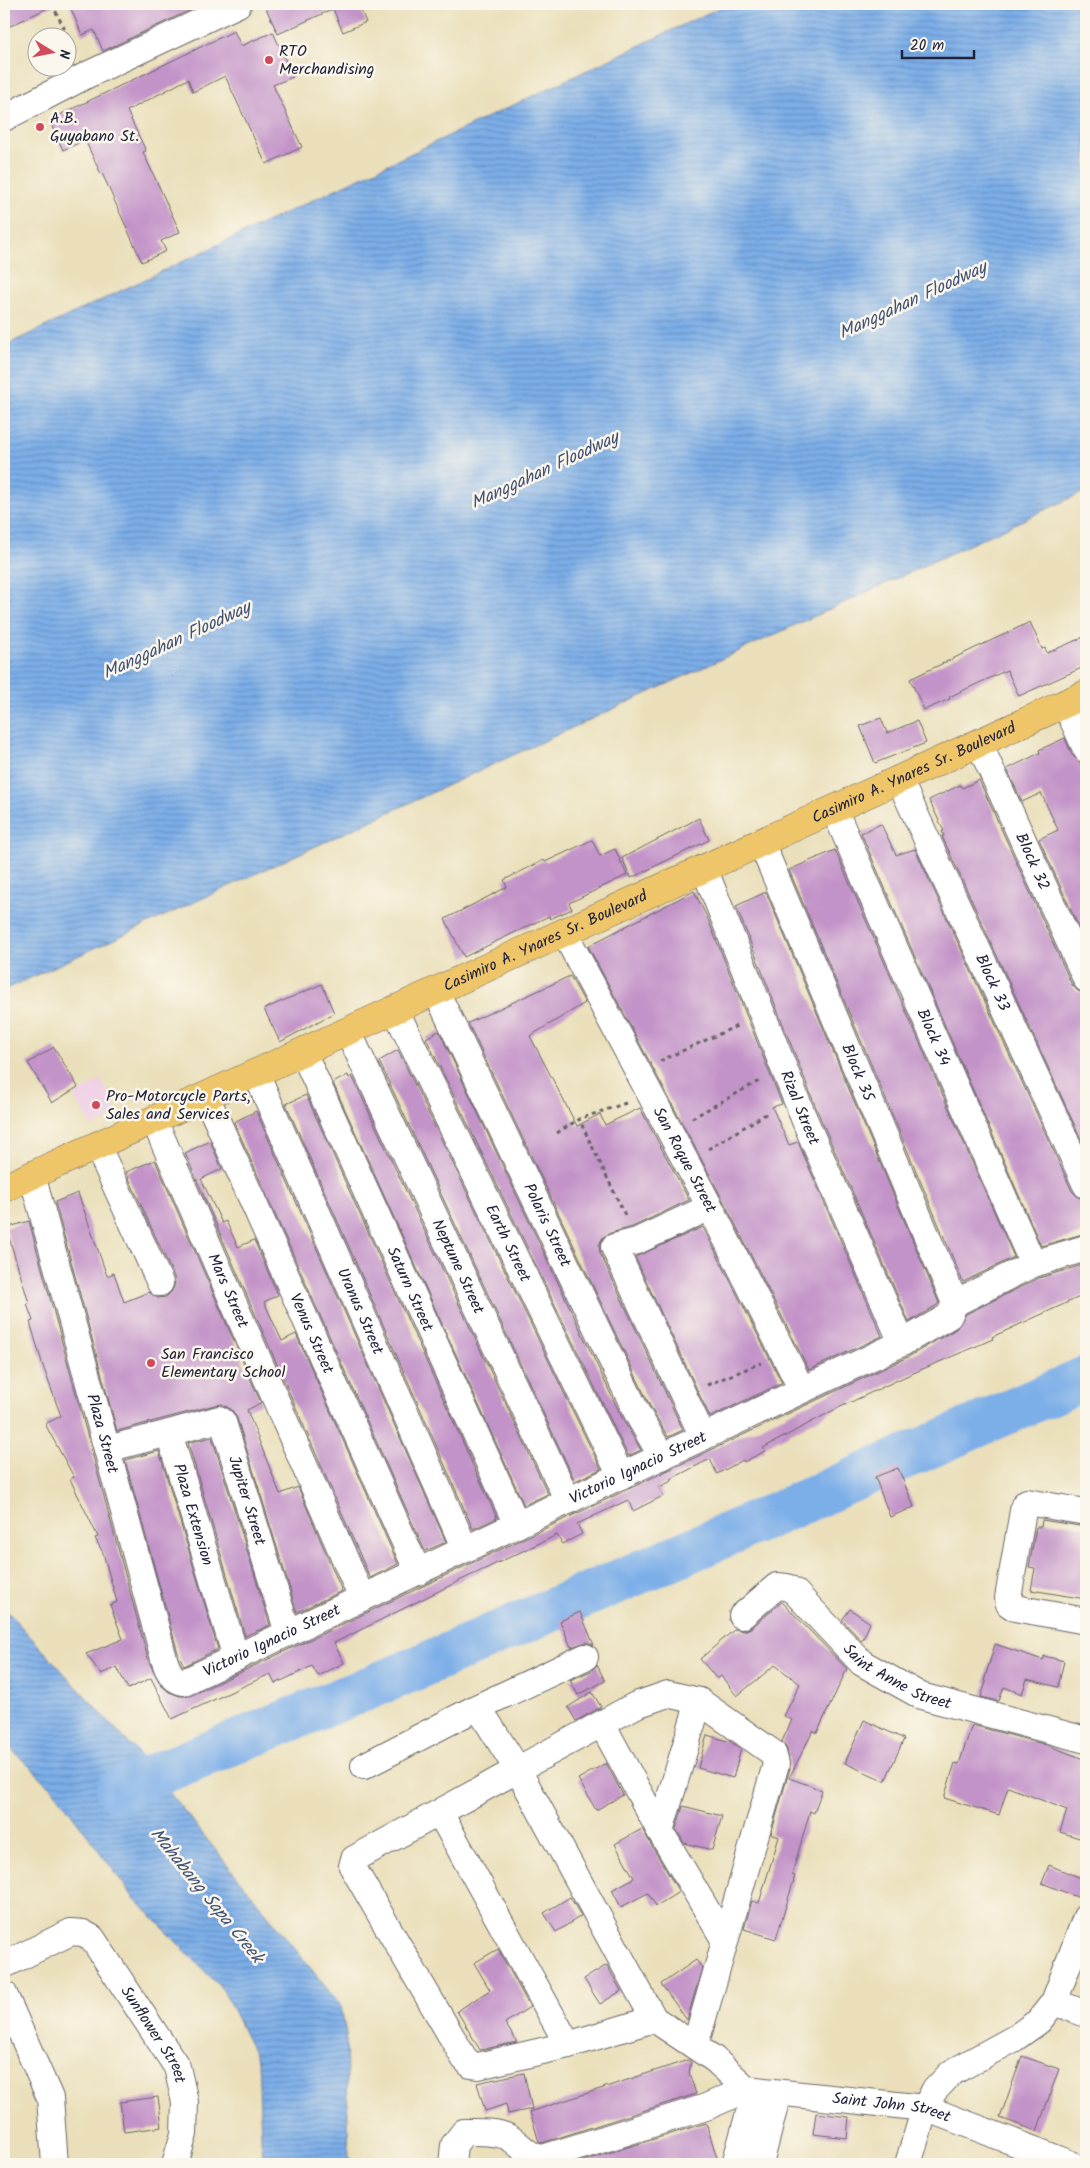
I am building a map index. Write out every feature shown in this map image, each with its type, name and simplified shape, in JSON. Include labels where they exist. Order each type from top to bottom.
[{"type":"main road","name":"Casimiro A. Ynares Sr. Boulevard","points":[[4,1188],[1076,699]]},
{"type":"street","points":[[5,112],[238,4]]},
{"type":"street","points":[[1076,699],[1086,749]]},
{"type":"street","name":"Block 32","points":[[979,743],[1086,979]]},
{"type":"street","name":"Block 33","points":[[899,779],[1086,1185]]},
{"type":"street","name":"Block 34","points":[[834,809],[1033,1264]]},
{"type":"street","name":"Block 35","points":[[761,842],[956,1303]]},
{"type":"street","name":"Rizal Street","points":[[704,868],[805,1121],[902,1343]]},
{"type":"street","name":"San Roque Street","points":[[564,932],[710,1207],[802,1390]]},
{"type":"street","name":"Polaris Street","points":[[436,991],[633,1405],[662,1457]]},
{"type":"street","name":"Earth Street","points":[[395,1009],[621,1476]]},
{"type":"street","name":"Neptune Street","points":[[348,1031],[568,1501]]},
{"type":"street","name":"Saturn Street","points":[[303,1052],[517,1525]]},
{"type":"street","name":"Uranus Street","points":[[256,1073],[465,1549]]},
{"type":"street","name":"Venus Street","points":[[206,1096],[418,1572]]},
{"type":"street","name":"Mars Street","points":[[154,1120],[362,1598]]},
{"type":"street","points":[[98,1146],[160,1283]]},
{"type":"street","name":"Plaza Street","points":[[32,1175],[170,1676],[176,1681],[184,1682]]},
{"type":"street","points":[[703,1437],[614,1247],[637,1241],[710,1207]]},
{"type":"street","name":"Victorio Ignacio Street","points":[[184,1682],[902,1343],[949,1316],[956,1303],[1033,1264],[1086,1248]]},
{"type":"street","name":"Jupiter Street","points":[[169,1432],[218,1419],[223,1422],[288,1633]]},
{"type":"street","points":[[107,1449],[169,1432]]},
{"type":"street","name":"Plaza Extension","points":[[169,1432],[236,1658]]},
{"type":"street","points":[[1086,1512],[1026,1502],[1008,1598],[1010,1604],[1015,1608],[1086,1622]]},
{"type":"street","name":"Saint Anne Street","points":[[742,1616],[777,1586],[787,1587],[795,1592],[862,1663],[921,1696],[1086,1740]]},
{"type":"street","points":[[364,1766],[478,1708],[585,1657]]},
{"type":"street","points":[[654,2019],[568,2045],[478,2066],[471,2065],[464,2058],[352,1866],[354,1859],[636,1705],[668,1694],[700,1701],[773,1753],[776,1764],[725,1941],[705,2053]]},
{"type":"street","points":[[660,1831],[700,1701]]},
{"type":"street","points":[[478,1708],[518,1770],[654,2019],[760,2091]]},
{"type":"street","points":[[602,1724],[660,1831],[725,1941]]},
{"type":"street","points":[[440,1813],[568,2045]]},
{"type":"street","points":[[908,2164],[925,2108],[934,2091],[951,2073],[1015,2038],[1039,2021],[1054,2002],[1086,1917]]},
{"type":"street","name":"Sunflower Street","points":[[4,1966],[71,1932],[83,1932],[92,1938],[177,2067],[185,2102],[184,2134],[175,2164]]},
{"type":"street","points":[[4,1994],[50,2098],[55,2164]]},
{"type":"street","points":[[1054,2002],[1086,2014]]},
{"type":"street","points":[[452,2164],[454,2145],[464,2132],[489,2132],[508,2137],[530,2159],[543,2158],[760,2091]]},
{"type":"street","points":[[735,2164],[760,2091]]},
{"type":"street","points":[[760,2091],[760,2164]]},
{"type":"street","name":"Saint John Street","points":[[760,2091],[895,2103],[925,2108],[1071,2164]]},
{"type":"path","points":[[52,4],[64,28]]},
{"type":"path","points":[[638,1071],[762,1015]]},
{"type":"path","points":[[669,1131],[761,1080]]},
{"type":"path","points":[[557,1132],[579,1119],[650,1094]]},
{"type":"path","points":[[687,1163],[769,1112]]},
{"type":"path","points":[[579,1119],[637,1241]]},
{"type":"path","points":[[683,1395],[784,1353]]},
{"type":"shaded area","name":"Pro-Motorcycle Parts, Sales and Services","points":[[101,1080],[118,1113],[92,1127],[74,1096]]},
{"type":"water","name":"Manggahan Floodway","points":[[727,4],[1086,4],[1086,491],[4,990],[4,346]]},
{"type":"water","name":"Mahabang Sapa Creek","points":[[4,1608],[136,1751],[341,2006],[346,2034],[349,2164],[262,2164],[258,2061],[223,1990],[134,1898],[53,1789],[4,1742]]},
{"type":"building","points":[[4,4],[56,4],[4,29]]},
{"type":"building","points":[[69,4],[203,4],[103,51],[94,30],[82,35]]},
{"type":"building","points":[[264,4],[358,4],[366,22],[343,32],[333,9],[278,34]]},
{"type":"building","points":[[234,31],[241,46],[273,32],[293,77],[273,85],[302,147],[266,164],[225,76],[193,92],[188,79],[127,111],[146,151],[143,152],[180,232],[161,241],[166,251],[142,262],[85,140],[63,150],[49,120]]},
{"type":"building","points":[[1030,622],[1042,649],[1045,648],[1047,653],[1086,636],[1086,666],[1019,696],[1007,670],[924,710],[910,679]]},
{"type":"building","points":[[881,718],[887,733],[917,721],[926,743],[875,763],[860,726]]},
{"type":"building","points":[[1065,738],[1072,755],[1080,762],[1086,776],[1086,929],[1081,932],[1039,839],[1058,830],[1041,793],[1022,802],[1007,769],[1040,753],[1039,750]]},
{"type":"building","points":[[979,780],[1072,985],[1078,991],[1086,994],[1086,1150],[942,836],[944,836],[942,831],[944,831],[929,800],[960,785],[962,788]]},
{"type":"building","points":[[699,818],[709,840],[631,878],[622,858]]},
{"type":"building","points":[[881,824],[896,855],[915,849],[1072,1191],[1078,1197],[1086,1200],[1086,1233],[1041,1246],[861,833]]},
{"type":"building","points":[[592,840],[600,856],[615,849],[627,875],[569,903],[572,909],[550,919],[549,916],[464,957],[445,919],[507,887],[504,880],[544,860],[545,862]]},
{"type":"building","points":[[835,850],[1014,1257],[963,1282],[789,870]]},
{"type":"building","points":[[694,891],[707,917],[782,1104],[772,1107],[789,1145],[798,1142],[882,1336],[809,1370],[723,1200],[588,946]]},
{"type":"building","points":[[766,892],[939,1303],[909,1322],[819,1115],[736,906]]},
{"type":"building","points":[[570,976],[585,1003],[530,1036],[577,1126],[600,1114],[605,1125],[640,1108],[689,1200],[632,1227],[610,1233],[603,1237],[599,1245],[600,1253],[683,1430],[668,1437],[650,1406],[468,1023]]},
{"type":"building","points":[[322,984],[334,1013],[280,1042],[264,1009]]},
{"type":"building","points":[[439,1031],[623,1420],[641,1450],[628,1456],[426,1038]]},
{"type":"building","points":[[54,1047],[78,1087],[52,1103],[28,1063]]},
{"type":"building","points":[[398,1050],[601,1469],[575,1481],[379,1061]]},
{"type":"building","points":[[348,1075],[349,1078],[352,1076],[548,1494],[524,1505],[333,1083]]},
{"type":"building","points":[[306,1095],[497,1518],[473,1529],[286,1104]]},
{"type":"building","points":[[256,1111],[446,1542],[425,1551],[234,1122]]},
{"type":"building","points":[[210,1141],[222,1169],[201,1179],[222,1223],[226,1221],[238,1247],[254,1240],[278,1295],[264,1302],[282,1341],[296,1334],[398,1564],[370,1578],[185,1153]]},
{"type":"building","points":[[155,1160],[261,1403],[247,1410],[280,1494],[298,1487],[342,1591],[297,1612],[237,1418],[232,1410],[222,1404],[215,1405],[117,1431],[55,1202],[78,1193],[107,1276],[114,1273],[124,1302],[149,1292],[158,1298],[166,1297],[172,1291],[175,1284],[174,1277],[126,1172]]},
{"type":"building","points":[[29,1221],[149,1662],[161,1685],[169,1692],[180,1696],[190,1696],[908,1357],[956,1329],[966,1314],[1039,1278],[1086,1264],[1086,1294],[992,1337],[993,1339],[904,1377],[832,1411],[763,1448],[765,1451],[717,1474],[710,1459],[659,1487],[663,1496],[633,1511],[628,1500],[577,1524],[582,1534],[562,1544],[557,1535],[334,1643],[344,1663],[318,1676],[312,1666],[275,1684],[270,1674],[172,1719],[151,1678],[128,1689],[117,1667],[101,1674],[86,1654],[123,1639],[110,1605],[117,1602],[103,1553],[95,1538],[98,1537],[70,1479],[74,1477],[45,1424],[61,1416],[30,1322],[33,1321],[27,1304],[29,1303],[6,1228]]},
{"type":"building","points":[[703,1227],[782,1383],[710,1417],[635,1257]]},
{"type":"building","points":[[212,1437],[270,1625],[245,1636],[188,1443]]},
{"type":"building","points":[[159,1451],[218,1649],[184,1666],[178,1653],[125,1460]]},
{"type":"building","points":[[898,1468],[914,1507],[890,1517],[875,1477]]},
{"type":"building","points":[[1042,1520],[1086,1527],[1086,1599],[1031,1590],[1035,1568],[1029,1567],[1036,1527],[1041,1527]]},
{"type":"building","points":[[782,1602],[847,1669],[817,1733],[813,1731],[789,1778],[822,1790],[814,1813],[810,1811],[792,1875],[795,1876],[776,1939],[744,1929],[752,1901],[759,1903],[779,1837],[771,1834],[790,1768],[787,1749],[782,1741],[792,1720],[784,1716],[800,1684],[775,1665],[737,1696],[721,1676],[717,1679],[700,1659],[735,1629],[744,1631],[751,1628]]},
{"type":"building","points":[[850,1609],[870,1623],[862,1641],[842,1620]]},
{"type":"building","points":[[580,1612],[594,1645],[586,1642],[571,1647],[560,1621]]},
{"type":"building","points":[[995,1644],[1043,1660],[1044,1656],[1064,1661],[1058,1687],[1027,1679],[1022,1694],[1004,1687],[999,1701],[981,1697]]},
{"type":"building","points":[[597,1665],[605,1681],[578,1695],[570,1680],[591,1671]]},
{"type":"building","points":[[592,1692],[601,1707],[576,1721],[568,1707]]},
{"type":"building","points":[[864,1720],[904,1739],[885,1781],[845,1763]]},
{"type":"building","points":[[972,1725],[1047,1745],[1086,1760],[1086,1840],[1060,1832],[1067,1810],[1008,1787],[999,1815],[944,1798],[955,1763],[959,1764]]},
{"type":"building","points":[[707,1735],[731,1742],[741,1749],[733,1778],[698,1768]]},
{"type":"building","points":[[606,1763],[623,1795],[596,1810],[578,1779]]},
{"type":"building","points":[[683,1806],[722,1816],[712,1850],[684,1843],[676,1829]]},
{"type":"building","points":[[642,1829],[679,1892],[656,1906],[648,1893],[621,1907],[612,1890],[634,1878],[615,1844]]},
{"type":"building","points":[[1049,1865],[1086,1880],[1082,1899],[1042,1883]]},
{"type":"building","points":[[570,1897],[581,1916],[556,1932],[544,1913]]},
{"type":"building","points":[[498,1949],[530,2007],[505,2023],[517,2042],[480,2050],[457,2011],[490,1990],[474,1963]]},
{"type":"building","points":[[696,1960],[702,1968],[687,2020],[661,1984]]},
{"type":"building","points":[[607,1965],[621,1991],[600,2004],[584,1979]]},
{"type":"building","points":[[1022,2056],[1059,2069],[1037,2131],[1000,2118]]},
{"type":"building","points":[[688,2060],[691,2062],[689,2073],[696,2094],[542,2143],[539,2142],[530,2112]]},
{"type":"building","points":[[524,2073],[532,2109],[508,2114],[506,2104],[485,2111],[477,2083]]},
{"type":"building","points":[[158,2097],[162,2127],[124,2132],[120,2102]]},
{"type":"building","points":[[816,2113],[849,2117],[847,2138],[813,2134]]},
{"type":"building","points":[[706,2123],[719,2164],[573,2164]]},
{"type":"waterway","points":[[118,1790],[393,1678],[1086,1378]]},
{"type":"place","name":"RTO Merchandising","points":[[269,60]]},
{"type":"place","name":"A.B. Guyabano St.","points":[[40,127]]},
{"type":"place","name":"Pro-Motorcycle Parts, Sales and Services","points":[[96,1105]]},
{"type":"place","name":"San Francisco Elementary School","points":[[151,1363]]}]
